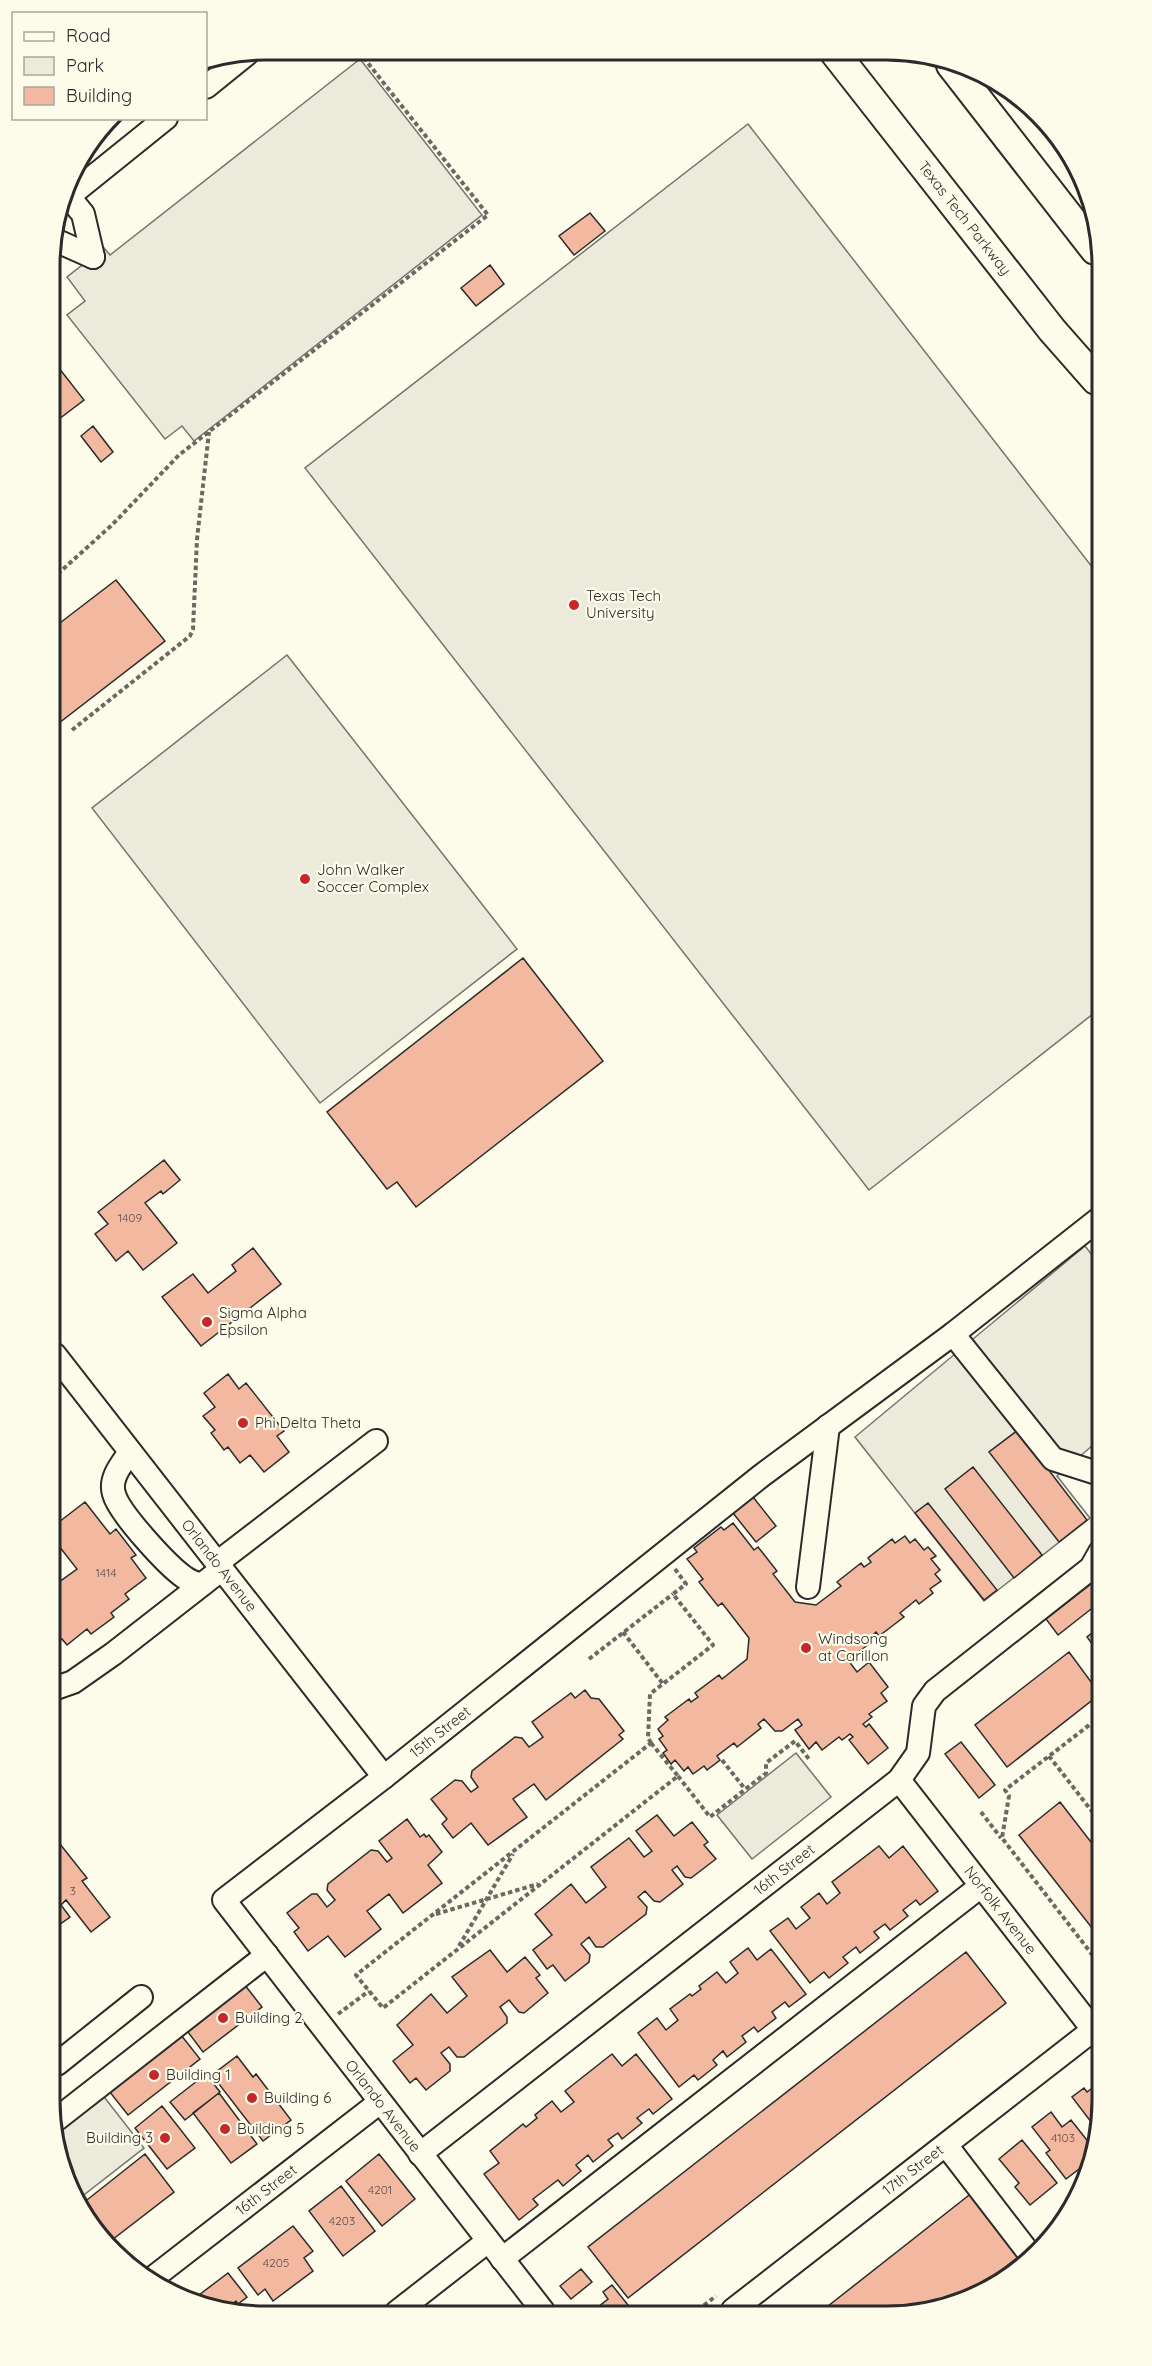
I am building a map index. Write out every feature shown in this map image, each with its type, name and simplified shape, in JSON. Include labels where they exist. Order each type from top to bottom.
[{"type":"main road","name":"Texas Tech Parkway","points":[[840,60],[1052,330],[1092,376]]},
{"type":"main road","points":[[957,73],[1091,245]]},
{"type":"street","points":[[207,86],[236,63]]},
{"type":"street","points":[[75,189],[163,120]]},
{"type":"street","points":[[61,243],[93,257],[83,214],[71,201]]},
{"type":"street","name":"15th Street","points":[[224,1900],[384,1777],[761,1476],[953,1334],[1092,1225]]},
{"type":"street","points":[[953,1334],[1053,1459],[1092,1471]]},
{"type":"street","name":"Orlando Avenue","points":[[60,1362],[384,1777]]},
{"type":"street","points":[[808,1587],[828,1426]]},
{"type":"street","points":[[60,1687],[73,1682],[113,1654],[376,1441]]},
{"type":"street","points":[[130,1452],[114,1476],[114,1494],[131,1522],[156,1552],[185,1578],[201,1585]]},
{"type":"street","name":"16th Street","points":[[420,2154],[899,1780],[918,1753],[924,1706],[935,1691],[1092,1566]]},
{"type":"street","name":"Norfolk Avenue","points":[[899,1780],[1092,2030]]},
{"type":"street","points":[[502,2259],[981,1886]]},
{"type":"street","name":"Orlando Avenue","points":[[224,1900],[539,2306]]},
{"type":"street","points":[[61,2116],[267,1955]]},
{"type":"street","points":[[60,2062],[141,1997]]},
{"type":"street","name":"17th Street","points":[[725,2303],[1092,2040]]},
{"type":"street","name":"16th Street","points":[[157,2274],[380,2102]]},
{"type":"street","points":[[945,2145],[1027,2250]]},
{"type":"street","points":[[405,2306],[488,2241]]},
{"type":"path","points":[[60,572],[112,525],[170,463],[488,215],[366,60]]},
{"type":"path","points":[[72,729],[190,636],[193,629],[197,539],[209,432]]},
{"type":"path","points":[[589,1659],[686,1584],[675,1569],[680,1565]]},
{"type":"path","points":[[673,1594],[713,1645],[650,1694],[648,1738],[710,1817],[766,1773],[766,1763],[795,1741],[809,1759]]},
{"type":"path","points":[[623,1632],[663,1684]]},
{"type":"path","points":[[1002,1838],[1010,1796],[1005,1790],[1092,1723]]},
{"type":"path","points":[[651,1743],[356,1975],[382,2008],[678,1776]]},
{"type":"path","points":[[1049,1756],[1092,1811]]},
{"type":"path","points":[[722,1760],[745,1790]]},
{"type":"path","points":[[981,1812],[1092,1954]]},
{"type":"path","points":[[457,1949],[515,1850]]},
{"type":"path","points":[[433,1914],[542,1883]]},
{"type":"path","points":[[336,2016],[369,1991]]},
{"type":"green space","points":[[748,124],[1092,567],[1092,1015],[869,1190],[305,468]]},
{"type":"green space","name":"John Walker Soccer Complex","points":[[287,655],[517,949],[320,1103],[92,808]]},
{"type":"shaded area","points":[[359,60],[482,215],[194,441],[182,426],[165,439],[67,315],[85,301],[67,277],[104,248],[110,255]]},
{"type":"shaded area","points":[[1085,1246],[1092,1255],[1092,1446],[1057,1476],[1090,1518],[984,1601],[855,1437]]},
{"type":"shaded area","points":[[796,1753],[831,1797],[752,1859],[717,1815]]},
{"type":"shaded area","points":[[101,2093],[144,2148],[83,2195],[67,2153],[62,2123]]},
{"type":"building","points":[[590,213],[605,231],[574,255],[559,236]]},
{"type":"building","points":[[490,265],[504,284],[476,306],[461,288]]},
{"type":"building","points":[[60,369],[84,400],[60,418]]},
{"type":"building","points":[[93,426],[113,452],[101,462],[81,436]]},
{"type":"building","points":[[116,580],[165,641],[60,722],[60,623]]},
{"type":"building","points":[[523,958],[603,1061],[416,1207],[397,1182],[387,1189],[327,1112]]},
{"type":"building","points":[[164,1160],[180,1180],[163,1194],[161,1191],[145,1203],[177,1243],[143,1270],[128,1251],[116,1261],[95,1234],[108,1224],[98,1212]]},
{"type":"building","name":"Sigma Alpha Epsilon","points":[[253,1248],[281,1284],[201,1346],[162,1297],[193,1274],[208,1293],[236,1271],[232,1265]]},
{"type":"building","name":"Phi Delta Theta","points":[[228,1374],[239,1389],[246,1383],[284,1431],[277,1436],[289,1452],[264,1472],[250,1455],[240,1463],[228,1447],[224,1450],[211,1433],[215,1430],[203,1416],[215,1407],[204,1393]]},
{"type":"building","points":[[1018,1430],[1087,1520],[1059,1542],[989,1452]]},
{"type":"building","points":[[973,1467],[1042,1555],[1014,1578],[945,1489]]},
{"type":"building","points":[[753,1497],[776,1526],[756,1542],[733,1513]]},
{"type":"building","points":[[85,1502],[110,1534],[116,1529],[136,1555],[131,1558],[146,1578],[125,1594],[129,1599],[111,1613],[114,1617],[91,1634],[87,1629],[67,1645],[62,1639],[60,1640],[60,1581],[77,1569],[60,1547],[60,1521]]},
{"type":"building","points":[[928,1503],[997,1590],[984,1600],[915,1513]]},
{"type":"building","name":"Windsong at Carillon","points":[[733,1523],[754,1550],[758,1547],[777,1571],[773,1574],[795,1602],[816,1605],[841,1586],[837,1582],[861,1563],[864,1567],[871,1562],[868,1558],[892,1539],[895,1543],[905,1536],[910,1543],[915,1539],[924,1550],[928,1547],[936,1556],[931,1559],[940,1570],[935,1574],[941,1581],[930,1589],[933,1593],[919,1604],[916,1600],[900,1613],[904,1617],[879,1636],[876,1632],[870,1637],[873,1641],[849,1659],[845,1656],[857,1672],[869,1662],[888,1687],[881,1693],[887,1701],[869,1714],[872,1717],[863,1724],[866,1727],[869,1724],[888,1748],[868,1764],[849,1740],[853,1737],[850,1734],[842,1740],[839,1737],[822,1750],[816,1742],[809,1749],[795,1730],[802,1725],[798,1719],[782,1731],[775,1731],[764,1719],[758,1724],[761,1728],[737,1747],[734,1743],[717,1756],[720,1760],[707,1770],[704,1766],[693,1774],[688,1767],[684,1771],[675,1760],[671,1764],[663,1753],[667,1750],[659,1739],[663,1736],[658,1729],[668,1720],[665,1717],[689,1699],[691,1702],[698,1697],[695,1693],[719,1675],[722,1679],[747,1659],[749,1638],[722,1603],[718,1606],[699,1582],[703,1579],[687,1559],[697,1552],[694,1548],[721,1527],[724,1530]]},
{"type":"building","points":[[1092,1583],[1092,1608],[1058,1635],[1046,1619]]},
{"type":"building","points":[[1092,1633],[1092,1644],[1087,1637]]},
{"type":"building","points":[[1069,1652],[1092,1683],[1092,1700],[1007,1767],[975,1725]]},
{"type":"building","points":[[585,1690],[591,1698],[599,1699],[624,1731],[619,1735],[623,1739],[546,1800],[534,1784],[513,1799],[527,1817],[488,1845],[471,1823],[453,1838],[442,1824],[447,1819],[431,1799],[455,1780],[462,1781],[471,1792],[478,1787],[471,1777],[472,1771],[515,1737],[522,1738],[529,1747],[543,1737],[532,1722],[571,1693],[575,1698]]},
{"type":"building","points":[[961,1742],[995,1785],[979,1798],[945,1754]]},
{"type":"building","points":[[1060,1802],[1092,1843],[1092,1928],[1019,1835]]},
{"type":"building","points":[[657,1815],[674,1836],[692,1822],[708,1842],[704,1845],[716,1859],[691,1878],[685,1877],[677,1866],[672,1870],[683,1884],[660,1902],[654,1901],[645,1891],[638,1897],[647,1907],[646,1914],[603,1947],[596,1947],[589,1937],[581,1944],[590,1955],[589,1962],[565,1981],[553,1965],[547,1969],[533,1950],[552,1935],[535,1914],[571,1884],[586,1903],[606,1887],[591,1867],[629,1838],[644,1857],[652,1851],[636,1831]]},
{"type":"building","points":[[407,1819],[420,1837],[424,1834],[426,1837],[429,1835],[442,1852],[428,1865],[442,1883],[403,1913],[389,1894],[367,1911],[381,1929],[345,1957],[328,1936],[308,1951],[294,1932],[299,1928],[287,1913],[312,1894],[317,1894],[327,1907],[335,1900],[327,1890],[328,1884],[371,1850],[378,1851],[387,1862],[392,1858],[379,1841]]},
{"type":"building","points":[[60,1844],[87,1878],[82,1881],[110,1917],[91,1932],[66,1900],[61,1905],[70,1917],[60,1924]]},
{"type":"building","points":[[879,1846],[889,1858],[903,1846],[938,1891],[920,1905],[916,1900],[903,1910],[908,1916],[890,1930],[885,1924],[874,1932],[879,1938],[860,1953],[856,1947],[843,1957],[848,1963],[829,1978],[824,1972],[810,1983],[770,1931],[788,1918],[796,1929],[810,1918],[801,1907],[819,1893],[827,1904],[840,1893],[832,1882]]},
{"type":"building","points":[[748,1948],[757,1960],[771,1949],[806,1994],[789,2007],[785,2002],[772,2012],[776,2018],[758,2032],[754,2027],[742,2036],[746,2042],[727,2057],[723,2051],[713,2060],[717,2065],[698,2080],[694,2075],[679,2087],[638,2033],[657,2018],[666,2030],[678,2020],[670,2009],[701,1989],[699,1986],[717,1972],[726,1983],[738,1973],[730,1962]]},
{"type":"building","points":[[490,1950],[507,1972],[525,1957],[540,1975],[536,1978],[548,1993],[524,2013],[519,2012],[509,2000],[500,2007],[507,2017],[507,2023],[464,2057],[457,2057],[449,2047],[441,2053],[450,2064],[450,2071],[426,2090],[416,2078],[410,2083],[393,2061],[413,2045],[397,2025],[431,1994],[447,2013],[467,1996],[452,1977]]},
{"type":"building","points":[[966,1952],[1006,2003],[628,2298],[588,2247]]},
{"type":"building","name":"Building 2","points":[[244,1984],[262,2007],[203,2052],[185,2028]]},
{"type":"building","name":"Building 1","points":[[181,2035],[200,2059],[128,2115],[109,2091]]},
{"type":"building","points":[[612,2054],[622,2066],[636,2054],[672,2099],[653,2114],[649,2109],[637,2118],[642,2123],[622,2139],[618,2133],[608,2140],[613,2146],[593,2162],[588,2155],[576,2165],[581,2171],[563,2186],[558,2180],[533,2199],[538,2205],[519,2220],[484,2174],[499,2163],[490,2151],[523,2124],[526,2127],[537,2118],[535,2115],[552,2101],[561,2112],[574,2102],[565,2091]]},
{"type":"building","name":"Building 6","points":[[237,2056],[253,2077],[256,2074],[291,2120],[263,2141],[212,2075]]},
{"type":"building","points":[[206,2074],[220,2092],[185,2120],[170,2102]]},
{"type":"building","points":[[1084,2088],[1087,2092],[1092,2088],[1091,2122],[1072,2097]]},
{"type":"building","name":"Building 5","points":[[219,2093],[257,2144],[231,2163],[193,2113]]},
{"type":"building","name":"Building 3","points":[[162,2106],[195,2148],[167,2169],[135,2128]]},
{"type":"building","points":[[1051,2112],[1062,2127],[1071,2120],[1088,2141],[1080,2169],[1066,2179],[1046,2153],[1050,2150],[1032,2127]]},
{"type":"building","points":[[1022,2140],[1057,2183],[1030,2205],[1015,2187],[1019,2183],[999,2159]]},
{"type":"building","points":[[145,2154],[174,2192],[114,2238],[86,2200]]},
{"type":"building","points":[[379,2154],[415,2199],[382,2226],[346,2181]]},
{"type":"building","points":[[341,2186],[375,2231],[343,2256],[309,2211]]},
{"type":"building","points":[[973,2192],[1022,2254],[977,2285],[939,2299],[886,2306],[828,2306]]},
{"type":"building","points":[[293,2226],[313,2251],[304,2258],[313,2271],[273,2301],[265,2289],[258,2295],[238,2268]]},
{"type":"building","points":[[581,2269],[592,2282],[571,2299],[560,2286]]},
{"type":"building","points":[[228,2273],[247,2297],[238,2304],[236,2301],[233,2303],[200,2294]]},
{"type":"building","points":[[612,2285],[629,2306],[599,2306],[608,2299],[603,2292]]},
{"type":"place","name":"Texas Tech University","points":[[574,605]]},
{"type":"place","name":"John Walker Soccer Complex","points":[[305,879]]},
{"type":"place","name":"Sigma Alpha Epsilon","points":[[207,1322]]},
{"type":"place","name":"Phi Delta Theta","points":[[243,1423]]},
{"type":"place","name":"Windsong at Carillon","points":[[806,1648]]},
{"type":"place","name":"Building 2","points":[[223,2018]]},
{"type":"place","name":"Building 1","points":[[154,2075]]},
{"type":"place","name":"Building 6","points":[[252,2098]]},
{"type":"place","name":"Building 5","points":[[225,2129]]},
{"type":"place","name":"Building 3","points":[[165,2138]]}]
